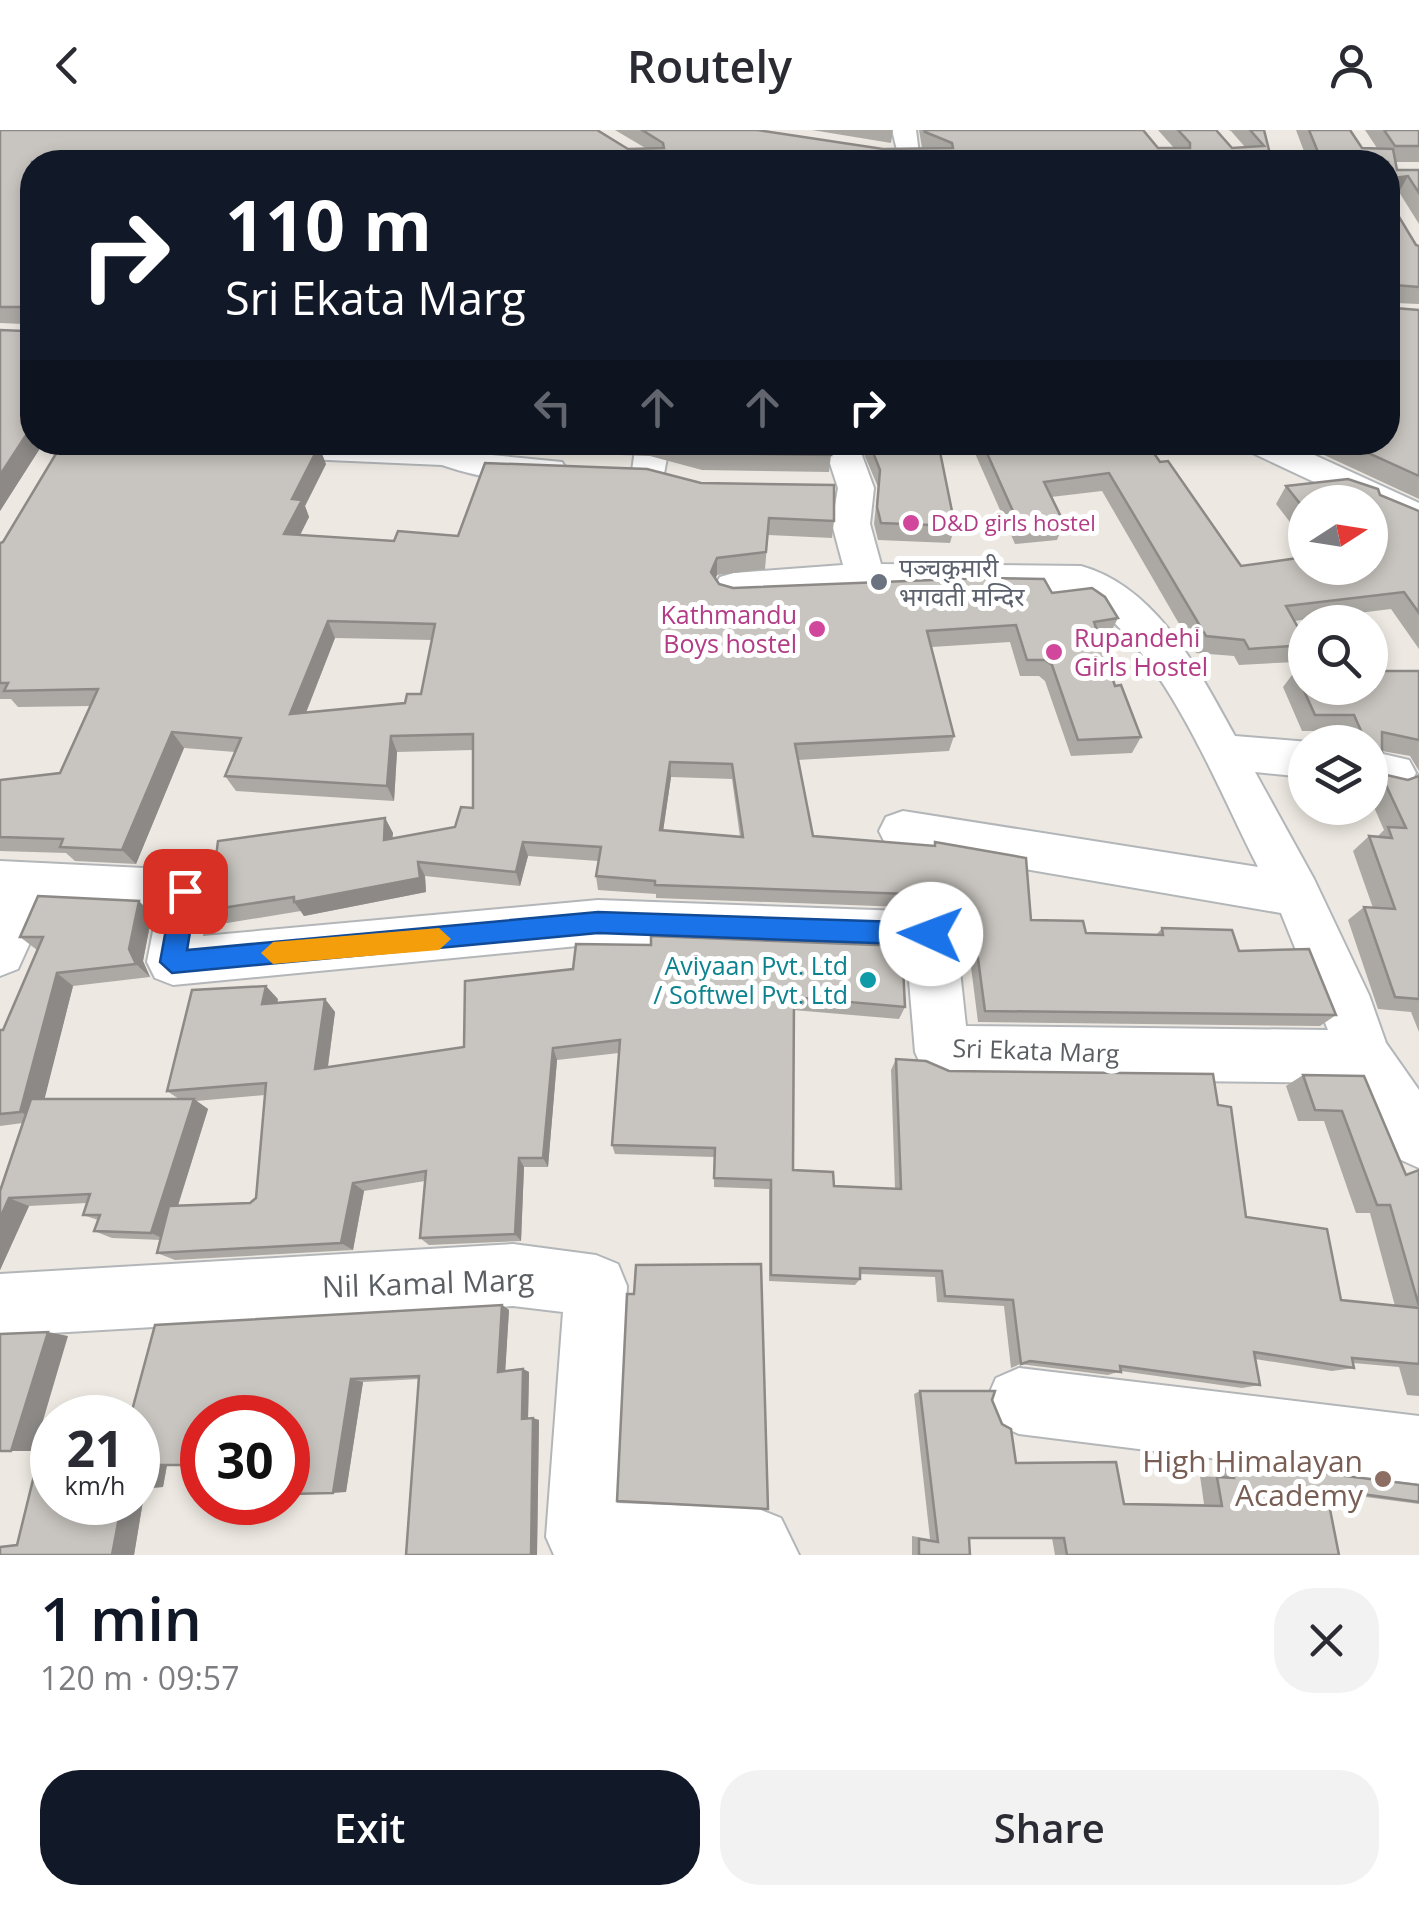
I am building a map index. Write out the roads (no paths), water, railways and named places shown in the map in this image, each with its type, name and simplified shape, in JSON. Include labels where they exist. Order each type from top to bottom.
[{"type":"street","points":[[460,455],[478,465],[574,470]]},
{"type":"street","points":[[840,455],[839,488],[865,576]]},
{"type":"street","points":[[1284,455],[1419,517]]},
{"type":"street","points":[[612,470],[662,464]]},
{"type":"street","points":[[734,587],[865,576],[1081,579],[1118,599],[1143,624],[1220,752],[1298,894],[1343,994],[1363,1057],[1419,1139]]},
{"type":"street","points":[[1220,752],[1288,757]]},
{"type":"street","points":[[903,831],[1298,894]]},
{"type":"street","points":[[0,953],[16,883]]},
{"type":"street","name":"Sri Ekata Marg","points":[[16,883],[185,891],[172,962],[598,922],[931,934],[942,1052],[1363,1057]]},
{"type":"street","name":"Nil Kamal Marg","points":[[0,1305],[514,1275],[596,1286],[581,1537],[756,1543],[764,1555]]},
{"type":"street","points":[[1020,1401],[1419,1450]]},
{"type":"place","name":"D&D girls hostel","points":[[911,523]]},
{"type":"place","name":"पञ्चकुमारी भगवती मन्दिर","points":[[879,582]]},
{"type":"place","name":"Kathmandu Boys hostel","points":[[817,629]]},
{"type":"place","name":"Rupandehi Girls Hostel","points":[[1054,652]]},
{"type":"place","name":"Aviyaan Pvt. Ltd / Softwel Pvt. Ltd","points":[[868,980]]},
{"type":"place","name":"High Himalayan Academy","points":[[1383,1479]]}]
